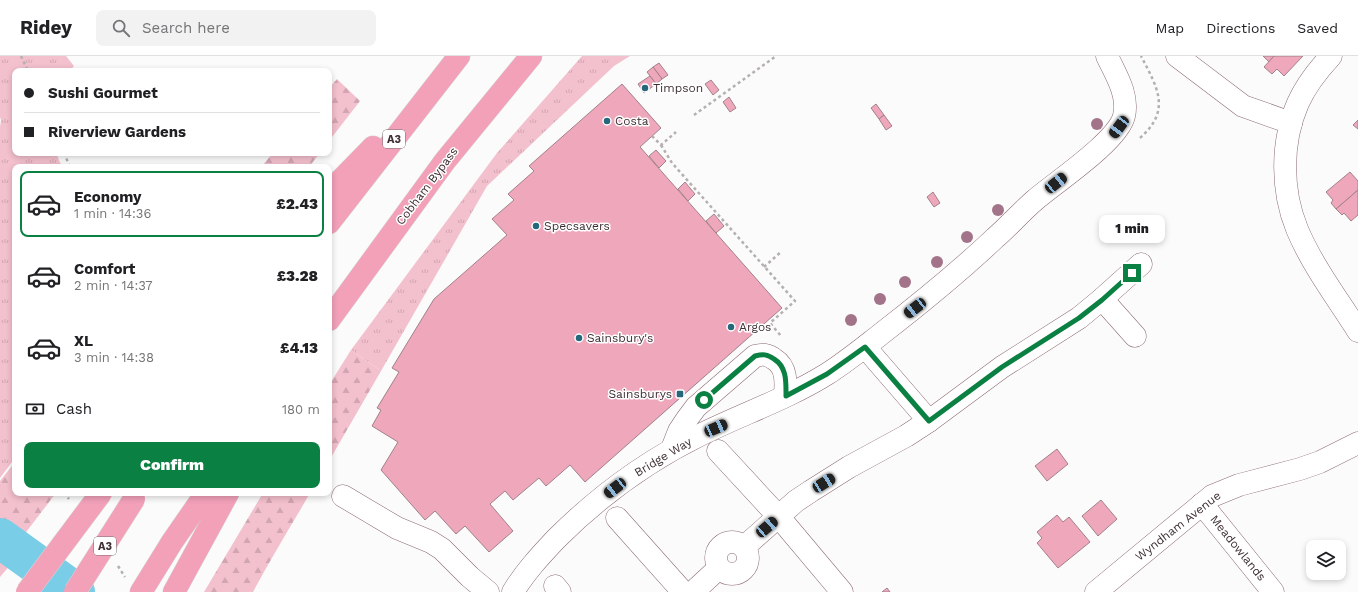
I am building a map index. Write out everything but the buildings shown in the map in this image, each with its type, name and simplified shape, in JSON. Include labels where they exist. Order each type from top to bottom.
[{"type":"highway","name":"A3","points":[[332,219],[459,56]]},
{"type":"highway","name":"Cobham Bypass","points":[[332,316],[445,161],[530,56]]},
{"type":"highway","points":[[332,189],[445,73]]},
{"type":"highway","points":[[27,592],[98,496]]},
{"type":"highway","name":"A3","points":[[75,592],[136,496]]},
{"type":"highway","points":[[141,592],[172,542],[204,496]]},
{"type":"highway","points":[[174,592],[226,496]]},
{"type":"street","name":"Bridge Way","points":[[514,592],[530,568],[582,514],[627,479],[672,449],[786,396],[827,374],[865,347],[915,308],[995,238],[1034,201],[1105,143],[1119,127],[1124,118],[1125,107],[1121,85],[1107,56]]},
{"type":"street","points":[[1177,56],[1243,106],[1291,123]]},
{"type":"street","points":[[1331,56],[1320,68],[1307,87],[1298,103],[1291,123],[1286,146],[1286,187],[1290,208],[1297,228],[1315,264],[1358,331]]},
{"type":"street","points":[[693,592],[719,568],[716,558],[719,548],[723,544],[734,542],[744,547],[796,501],[849,467],[906,436],[929,421],[1002,367],[1079,318],[1102,300],[1142,264]]},
{"type":"street","points":[[1102,300],[1135,336]]},
{"type":"street","points":[[865,347],[929,421]]},
{"type":"street","points":[[672,449],[679,431],[696,407],[755,356],[762,354],[768,355],[779,362],[782,366],[786,379],[786,396]]},
{"type":"street","name":"Wyndham Avenue","points":[[1096,592],[1202,504],[1223,490],[1300,469],[1326,459],[1358,443]]},
{"type":"street","points":[[718,451],[779,517],[842,592]]},
{"type":"street","points":[[344,496],[397,528],[431,542],[442,549],[470,577],[488,592]]},
{"type":"street","name":"Meadowlands","points":[[1202,504],[1274,592]]},
{"type":"street","points":[[617,518],[683,592]]},
{"type":"path","points":[[21,56],[27,68]]},
{"type":"path","points":[[694,115],[776,56]]},
{"type":"path","points":[[661,145],[676,132]]},
{"type":"path","points":[[652,136],[661,145],[672,163],[795,301],[770,323],[784,339]]},
{"type":"path","points":[[764,267],[782,252]]},
{"type":"green space","points":[[0,56],[66,56],[74,66],[72,68],[12,68],[12,156],[57,156],[61,164],[12,164],[12,462],[0,478],[1,120]]},
{"type":"green space","points":[[582,56],[630,56],[614,66],[487,186],[381,371],[351,350],[497,153]]},
{"type":"green space","points":[[337,79],[360,101],[332,137],[332,85]]},
{"type":"green space","points":[[270,156],[318,156],[311,164],[264,164]]},
{"type":"green space","points":[[351,350],[381,371],[332,456],[332,380]]},
{"type":"green space","points":[[12,466],[12,496],[54,496],[20,540],[0,525],[0,481]]},
{"type":"green space","points":[[261,496],[308,496],[253,592],[204,592]]},
{"type":"green space","points":[[0,554],[12,563],[0,577]]},
{"type":"waterway","points":[[0,538],[75,592]]},
{"type":"place","name":"Timpson","points":[[645,88]]},
{"type":"place","name":"Costa","points":[[607,121]]},
{"type":"place","name":"Specsavers","points":[[536,226]]},
{"type":"place","name":"Argos","points":[[731,327]]},
{"type":"place","name":"Sainsbury's","points":[[579,338]]},
{"type":"place","name":"Sainsburys","points":[[680,394]]},
{"type":"route","points":[[704,400],[755,356],[762,354],[768,355],[779,362],[782,366],[786,379],[786,396],[827,374],[865,347],[929,421],[1002,367],[1079,318],[1132,273]]}]
